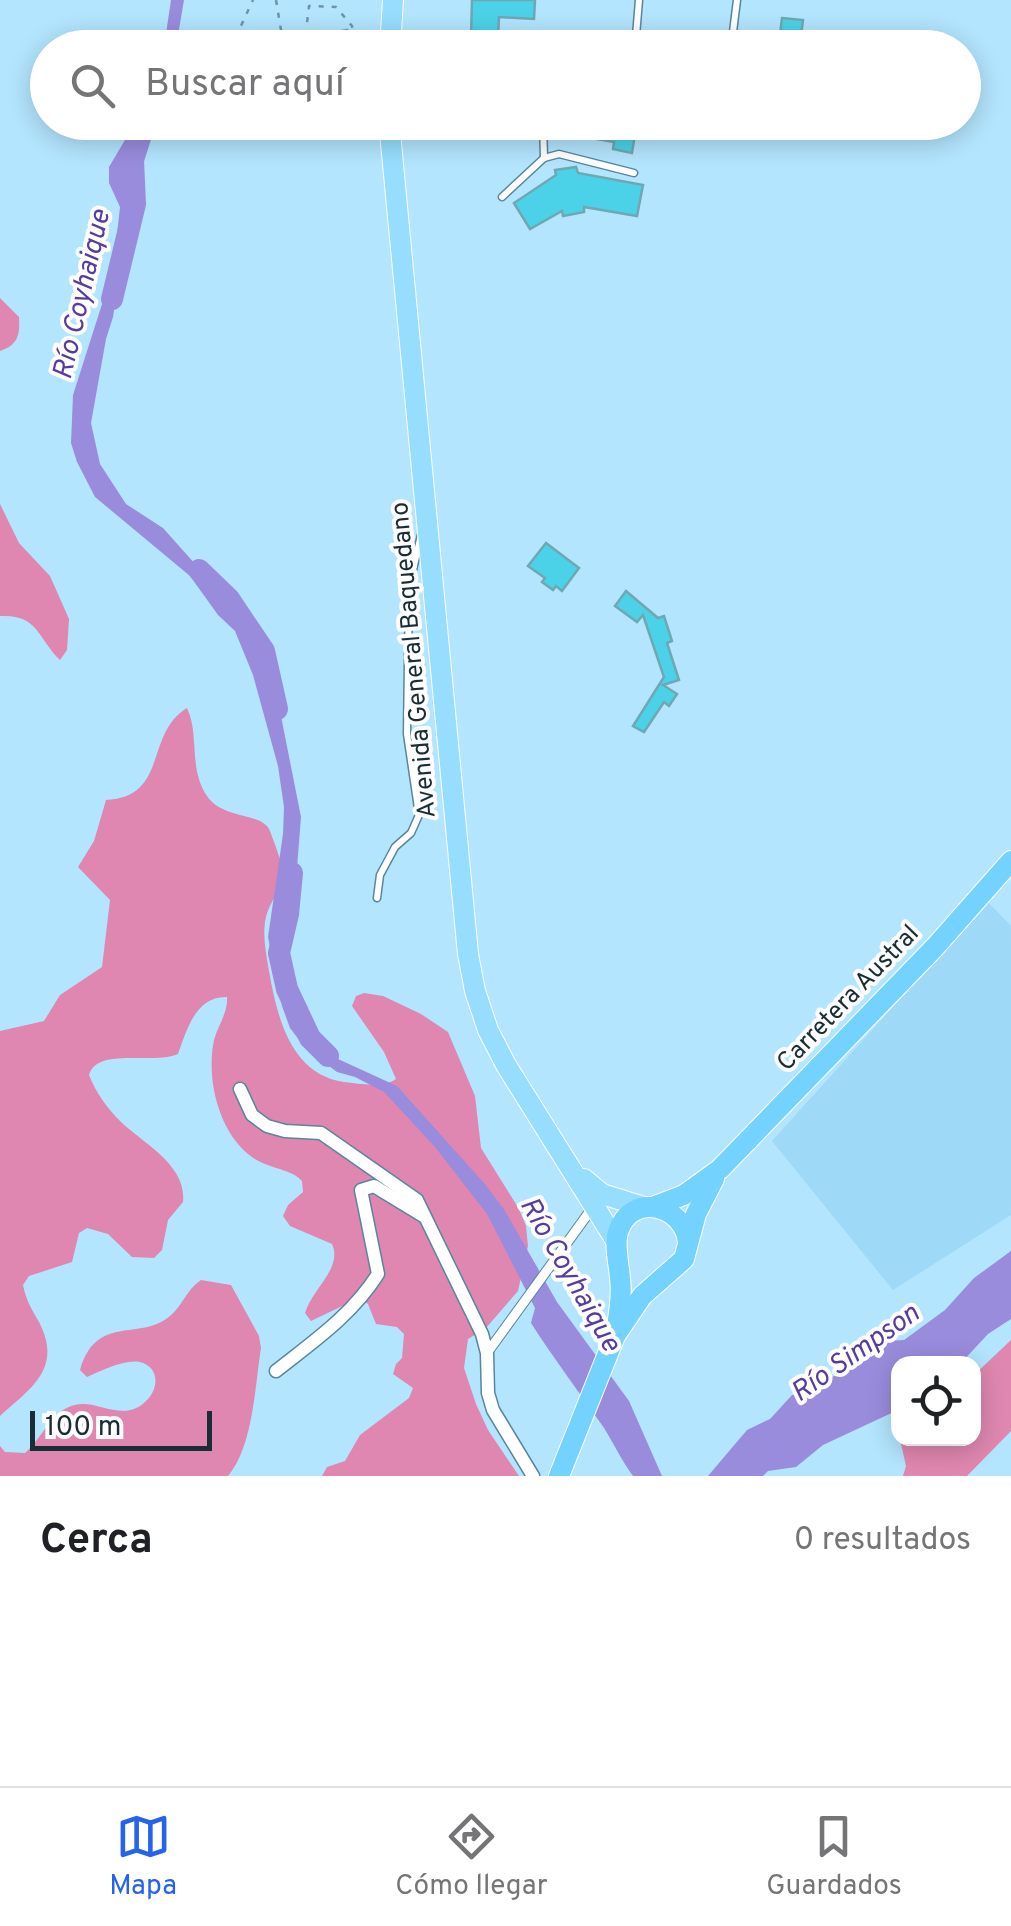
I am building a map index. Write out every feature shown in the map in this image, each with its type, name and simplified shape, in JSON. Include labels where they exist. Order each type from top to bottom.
[{"type":"highway","name":"Carretera Austral","points":[[649,1207],[684,1195],[720,1169],[935,946],[1011,861]]},
{"type":"highway","name":"Carretera Austral","points":[[688,1242],[696,1214],[720,1169]]},
{"type":"highway","points":[[559,1476],[615,1336],[642,1296],[684,1259],[688,1242],[678,1218],[649,1207],[624,1220],[617,1247],[621,1289],[615,1336]]},
{"type":"highway","points":[[617,1247],[633,1272],[648,1278],[664,1276]]},
{"type":"main road","points":[[391,30],[392,0]]},
{"type":"main road","name":"Avenida General Baquedano","points":[[390,140],[468,954],[475,992],[506,1065],[617,1247]]},
{"type":"main road","name":"Avenida General Baquedano","points":[[571,1168],[602,1194],[649,1207]]},
{"type":"street","points":[[240,1089],[252,1115],[267,1126],[320,1133],[417,1200],[482,1334],[493,1410],[534,1476]]},
{"type":"street","points":[[276,1371],[340,1321],[365,1295],[378,1274],[361,1190],[374,1186],[426,1217]]},
{"type":"street","points":[[487,1353],[594,1205]]},
{"type":"lane","points":[[636,30],[639,0]]},
{"type":"lane","points":[[733,30],[737,0]]},
{"type":"lane","points":[[544,140],[544,158]]},
{"type":"lane","points":[[502,198],[544,158],[560,154],[634,173]]},
{"type":"lane","points":[[377,898],[380,874],[395,847],[411,833],[419,815],[407,734],[409,587],[418,540],[427,526]]},
{"type":"path","points":[[241,30],[253,0]]},
{"type":"path","points":[[276,0],[281,30]]},
{"type":"path","points":[[306,30],[309,6],[336,7],[353,30]]},
{"type":"shaded area","points":[[171,0],[184,0],[179,30],[167,30]]},
{"type":"shaded area","points":[[125,140],[138,140],[137,193],[128,218],[91,423],[100,464],[126,504],[163,528],[245,620],[278,701],[301,817],[297,868],[285,922],[288,1001],[302,1030],[338,1059],[397,1086],[484,1183],[504,1209],[557,1302],[629,1401],[662,1476],[633,1476],[531,1323],[535,1308],[487,1214],[435,1147],[384,1092],[337,1072],[306,1049],[290,1028],[268,937],[284,807],[278,766],[253,675],[235,631],[218,615],[190,576],[95,497],[71,443],[73,395],[111,276],[117,234],[120,207],[109,183],[109,167]]},
{"type":"shaded area","points":[[0,298],[19,317],[19,323],[14,342],[0,351]]},
{"type":"shaded area","points":[[0,504],[19,543],[50,576],[69,619],[67,650],[60,660],[30,623],[0,616]]},
{"type":"shaded area","points":[[187,708],[198,774],[207,796],[223,809],[266,825],[278,853],[281,880],[266,917],[265,944],[276,1006],[299,1055],[326,1077],[344,1082],[378,1084],[396,1079],[384,1052],[352,1006],[356,996],[364,993],[383,996],[448,1032],[475,1096],[481,1148],[526,1226],[528,1246],[518,1291],[486,1328],[468,1339],[464,1368],[488,1430],[519,1476],[322,1476],[327,1467],[345,1461],[360,1435],[409,1398],[413,1388],[393,1374],[402,1358],[404,1334],[397,1327],[376,1324],[368,1304],[359,1298],[311,1321],[305,1313],[330,1270],[332,1244],[290,1226],[283,1216],[288,1205],[303,1192],[302,1181],[248,1154],[222,1117],[213,1086],[212,1055],[227,997],[216,998],[200,1008],[178,1054],[103,1061],[89,1075],[116,1117],[171,1166],[182,1189],[183,1202],[168,1220],[162,1250],[154,1258],[132,1257],[108,1234],[87,1228],[79,1233],[72,1262],[29,1276],[23,1285],[46,1339],[45,1366],[31,1387],[0,1416],[0,1031],[44,1021],[60,995],[102,967],[110,900],[78,867],[94,841],[106,800],[126,796],[139,788],[148,776],[165,733]]},
{"type":"shaded area","points":[[988,902],[1011,926],[1011,1215],[893,1290],[772,1141]]},
{"type":"shaded area","name":"Río Simpson","points":[[1011,1251],[1011,1319],[988,1334],[968,1356],[891,1356],[891,1413],[823,1445],[796,1467],[768,1471],[763,1476],[708,1476],[747,1430],[770,1419],[792,1395],[803,1394],[821,1381],[848,1371],[882,1341],[904,1340],[945,1310],[974,1278]]},
{"type":"shaded area","points":[[201,1280],[231,1285],[259,1336],[261,1348],[248,1433],[228,1476],[0,1476],[0,1446],[5,1452],[25,1453],[64,1410],[90,1404],[132,1410],[148,1399],[154,1389],[151,1368],[140,1362],[127,1362],[87,1377],[80,1370],[87,1352],[108,1335],[145,1327],[170,1316]]},
{"type":"shaded area","points":[[1011,1340],[1011,1431],[967,1476],[903,1476],[906,1466],[901,1446],[981,1446],[981,1368]]},
{"type":"building","points":[[472,0],[535,0],[534,19],[499,17],[498,30],[471,30]]},
{"type":"building","points":[[782,18],[803,20],[802,30],[780,30]]},
{"type":"building","points":[[602,140],[634,140],[632,153],[613,149],[614,142]]},
{"type":"building","points":[[576,167],[578,173],[643,185],[637,216],[584,207],[584,212],[563,216],[562,211],[530,229],[514,203],[556,175],[555,170]]},
{"type":"building","points":[[546,543],[579,568],[562,591],[542,582],[545,578],[528,566]]},
{"type":"building","points":[[626,591],[658,618],[664,616],[672,641],[667,643],[679,680],[663,685],[677,694],[669,706],[664,702],[644,732],[633,726],[664,677],[643,615],[637,622],[615,606]]},
{"type":"waterway","name":"Río Coyhaique","points":[[112,299],[135,204],[133,160],[139,140]]},
{"type":"waterway","name":"Río Coyhaique","points":[[199,570],[229,599],[264,651],[277,709]]},
{"type":"waterway","name":"Río Coyhaique","points":[[292,873],[279,953],[287,989],[310,1038],[328,1056]]}]
